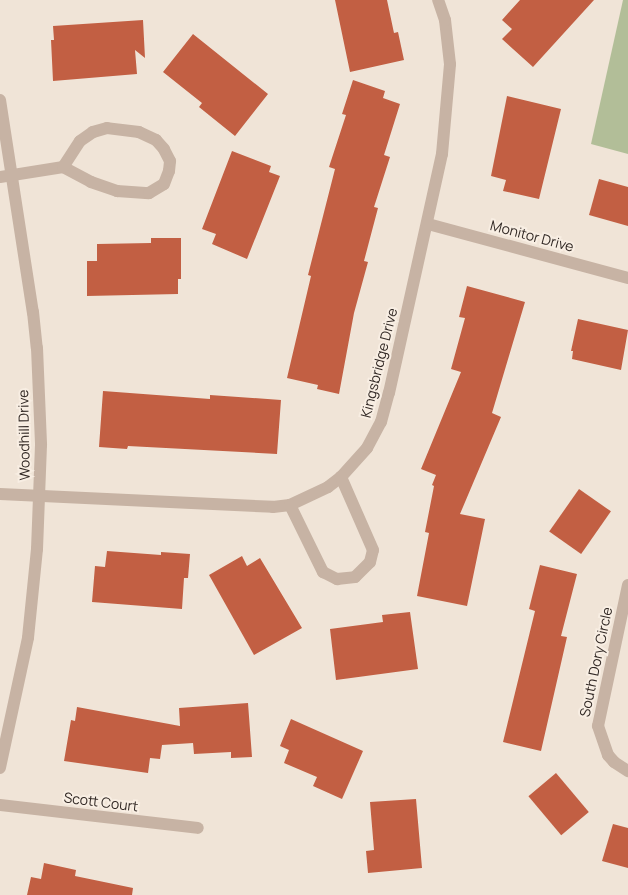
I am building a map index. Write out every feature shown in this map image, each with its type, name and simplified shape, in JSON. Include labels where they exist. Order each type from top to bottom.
[{"type":"street","name":"Kingsbridge Drive","points":[[0,494],[244,506],[290,505],[328,487],[342,477],[367,448],[381,422],[428,224],[442,154],[450,78],[444,20],[438,0]]},
{"type":"street","name":"Woodhill Drive","points":[[0,100],[14,176],[37,348],[41,445],[37,549],[28,638],[0,768]]},
{"type":"street","points":[[0,177],[63,167],[91,182],[117,191],[149,193],[164,184],[169,171],[170,161],[164,149],[156,140],[139,132],[107,128],[93,132],[80,141],[63,167]]},
{"type":"street","name":"Monitor Drive","points":[[428,224],[628,278]]},
{"type":"street","points":[[290,505],[322,572],[337,579],[355,577],[370,562],[373,550],[342,477]]},
{"type":"street","name":"South Dory Circle","points":[[628,584],[598,726],[603,746],[614,762],[628,771]]},
{"type":"street","name":"Scott Court","points":[[0,805],[198,828]]},
{"type":"green space","points":[[623,0],[628,0],[628,154],[591,144]]},
{"type":"building","points":[[335,0],[387,0],[394,33],[398,32],[404,60],[350,72]]},
{"type":"building","points":[[520,0],[594,0],[533,67],[502,39],[512,29],[502,20]]},
{"type":"building","points":[[143,20],[145,58],[135,50],[137,74],[53,81],[51,40],[54,40],[53,26]]},
{"type":"building","points":[[193,34],[268,94],[235,136],[199,107],[202,103],[163,72]]},
{"type":"building","points":[[353,80],[385,91],[383,98],[400,104],[384,155],[390,157],[374,207],[378,208],[364,261],[368,262],[354,313],[339,394],[317,389],[318,385],[287,378],[311,276],[308,275],[335,169],[329,167],[346,115],[342,114]]},
{"type":"building","points":[[507,96],[561,109],[539,199],[503,191],[506,180],[491,176]]},
{"type":"building","points":[[232,151],[271,166],[269,172],[280,176],[247,259],[212,244],[216,234],[202,229]]},
{"type":"building","points":[[599,179],[628,187],[628,226],[589,215]]},
{"type":"building","points":[[151,238],[181,238],[181,279],[178,279],[178,294],[87,296],[87,261],[97,261],[97,244],[151,243]]},
{"type":"building","points":[[467,286],[525,302],[492,413],[501,417],[460,514],[485,519],[467,606],[417,596],[429,533],[425,532],[434,486],[432,485],[436,475],[421,469],[461,372],[451,369],[465,318],[459,317]]},
{"type":"building","points":[[578,319],[628,330],[621,370],[572,359],[573,351],[571,351]]},
{"type":"building","points":[[103,391],[210,399],[210,395],[281,400],[277,454],[128,446],[127,449],[99,447]]},
{"type":"building","points":[[579,489],[611,511],[581,554],[549,532]]},
{"type":"building","points":[[107,551],[161,555],[161,552],[190,554],[188,578],[184,578],[182,609],[92,602],[95,566],[105,567]]},
{"type":"building","points":[[242,556],[247,566],[260,558],[302,628],[254,655],[209,575]]},
{"type":"building","points":[[540,565],[577,574],[561,636],[567,637],[541,751],[503,742],[535,611],[529,609]]},
{"type":"building","points":[[410,612],[418,669],[336,680],[330,629],[383,622],[382,615]]},
{"type":"building","points":[[248,703],[252,757],[231,758],[231,752],[194,754],[193,743],[162,745],[160,759],[150,758],[148,773],[64,761],[71,720],[75,721],[77,707],[180,726],[179,708]]},
{"type":"building","points":[[291,719],[363,751],[342,799],[313,786],[317,777],[284,763],[289,750],[280,746]]},
{"type":"building","points":[[556,773],[589,812],[561,835],[528,796]]},
{"type":"building","points":[[416,799],[422,868],[368,873],[366,851],[374,850],[370,802]]},
{"type":"building","points":[[613,824],[628,828],[628,868],[602,861]]},
{"type":"building","points":[[44,863],[76,870],[75,876],[133,888],[132,895],[27,895],[31,877],[41,879]]}]
